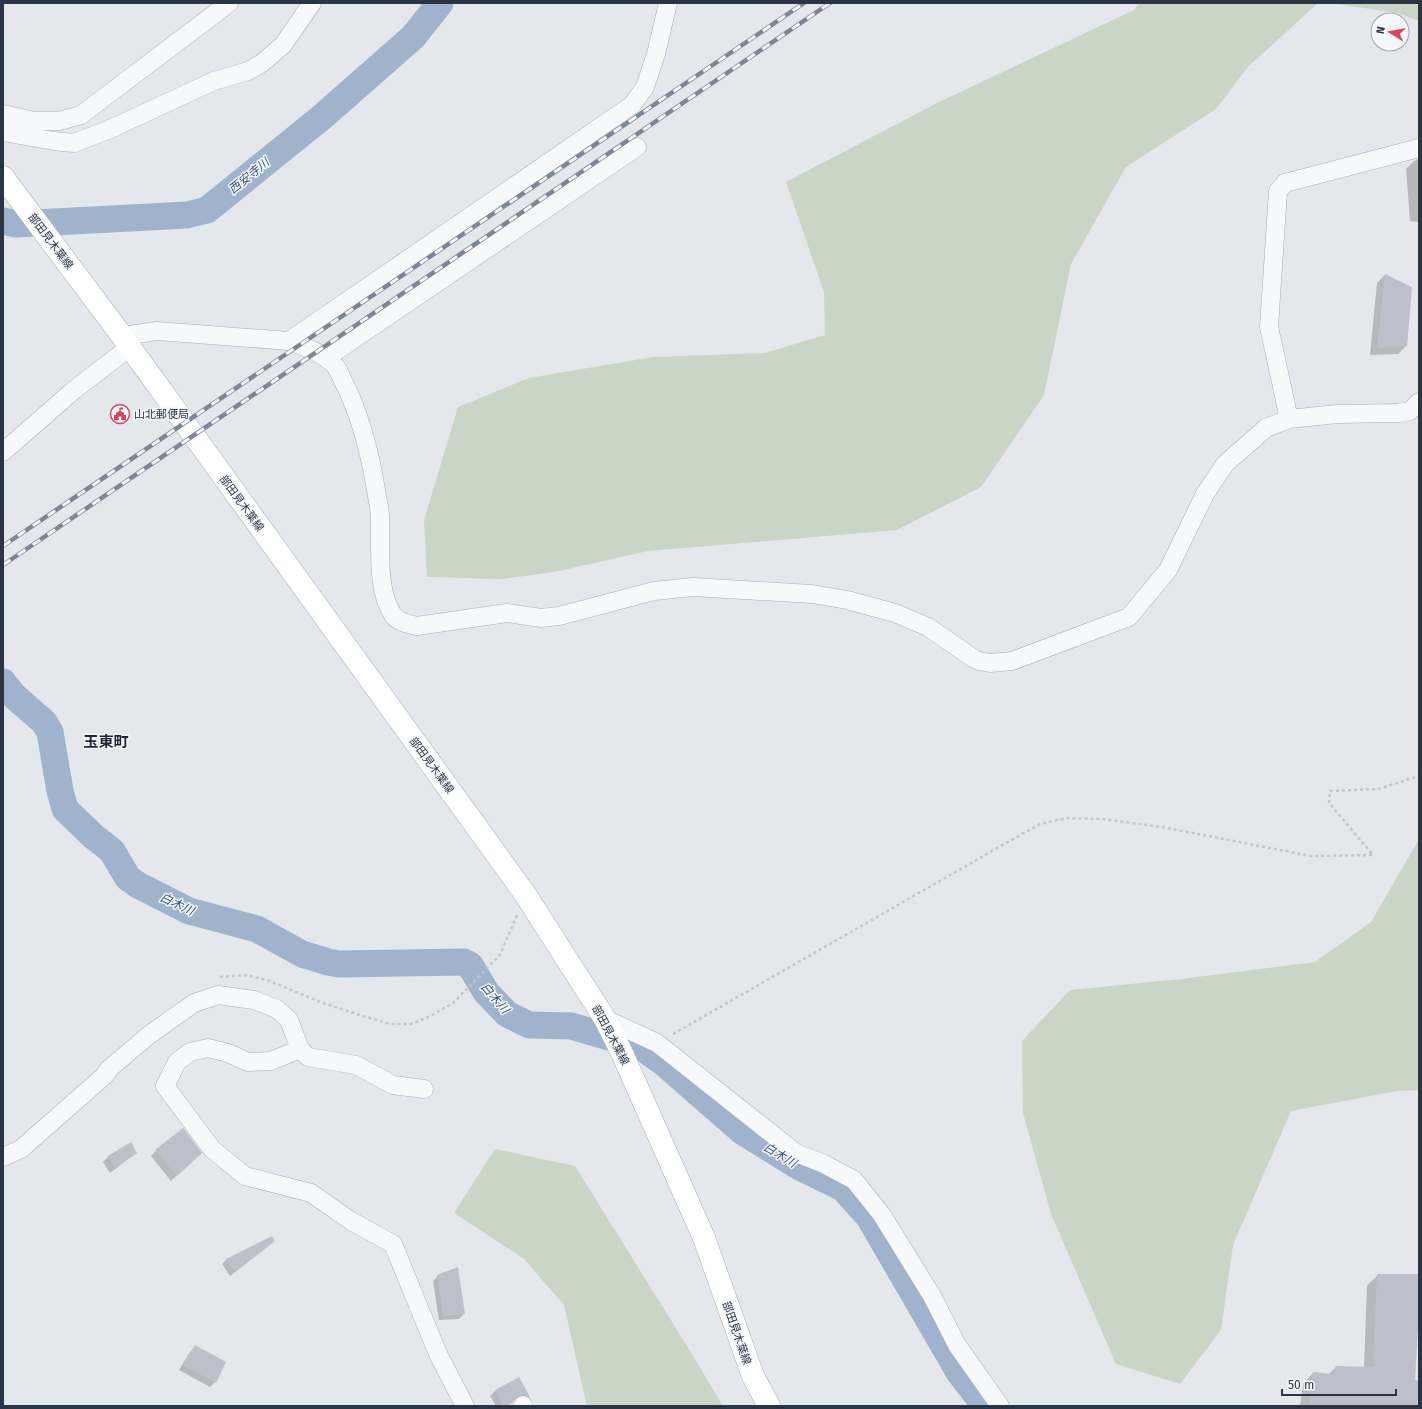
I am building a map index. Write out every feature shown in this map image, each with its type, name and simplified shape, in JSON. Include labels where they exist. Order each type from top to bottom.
[{"type":"main road","name":"部田見木葉線","points":[[3,177],[126,342],[525,894],[607,1024],[622,1053],[704,1238],[753,1376],[769,1406]]},
{"type":"street","points":[[3,114],[34,121],[59,121],[81,115],[229,3]]},
{"type":"street","points":[[3,132],[54,142],[74,142],[108,130],[214,81],[248,71],[262,63],[283,45],[312,3]]},
{"type":"street","points":[[289,341],[632,105],[645,87],[656,54],[668,3]]},
{"type":"street","points":[[326,358],[637,147]]},
{"type":"street","points":[[1289,419],[1269,327],[1278,191],[1285,183],[1419,148]]},
{"type":"street","points":[[3,452],[126,342],[157,331],[289,341],[309,348],[326,358],[336,368],[353,399],[373,468],[380,515],[380,563],[387,605],[394,616],[404,623],[417,626],[507,613],[541,618],[559,616],[654,591],[693,588],[812,594],[848,600],[895,613],[928,627],[973,658],[990,663],[1012,661],[1129,616],[1168,570],[1205,494],[1226,464],[1266,428],[1289,419],[1337,414],[1398,413],[1410,411],[1419,402]]},
{"type":"street","points":[[3,1157],[21,1149],[104,1076],[110,1068],[149,1036],[194,1003],[218,995],[254,1000],[277,1009],[289,1020],[300,1049],[308,1056],[356,1065],[393,1085],[424,1089]]},
{"type":"street","points":[[607,1024],[657,1043],[796,1153],[822,1163],[854,1180],[882,1215],[932,1296],[957,1345],[1000,1406]]},
{"type":"street","points":[[300,1049],[271,1062],[248,1062],[228,1053],[208,1048],[190,1052],[177,1062],[165,1086],[212,1149],[244,1176],[311,1193],[351,1221],[393,1244],[438,1354],[465,1406]]},
{"type":"path","points":[[657,1043],[1040,824],[1067,818],[1102,819],[1162,827],[1311,856],[1373,855],[1329,803],[1330,791],[1378,789],[1419,776]]},
{"type":"path","points":[[217,978],[246,975],[267,980],[323,1003],[390,1024],[411,1024],[452,1004],[500,955],[525,894]]},
{"type":"green space","points":[[1140,3],[1318,3],[1248,67],[1216,109],[1126,167],[1071,264],[1044,395],[981,487],[897,530],[648,551],[554,572],[502,579],[427,577],[424,520],[458,407],[529,378],[653,357],[765,353],[825,335],[824,292],[786,182],[937,103],[1134,10]]},
{"type":"green space","points":[[1330,3],[1419,3],[1419,21],[1410,18],[1410,12],[1391,12]]},
{"type":"green space","points":[[1419,839],[1419,1090],[1397,1091],[1291,1111],[1233,1245],[1221,1330],[1180,1384],[1116,1364],[1051,1214],[1023,1113],[1022,1041],[1070,990],[1181,979],[1315,962],[1371,922]]},
{"type":"green space","points":[[495,1149],[575,1166],[723,1406],[587,1406],[564,1305],[524,1259],[454,1213]]},
{"type":"building","points":[[1385,274],[1412,287],[1407,346],[1377,348]]},
{"type":"building","points":[[183,1128],[202,1153],[177,1176],[155,1150]]},
{"type":"building","points":[[131,1142],[137,1153],[115,1168],[108,1156]]},
{"type":"building","points":[[272,1236],[275,1241],[235,1272],[226,1259]]},
{"type":"building","points":[[458,1267],[465,1314],[443,1316],[437,1275]]},
{"type":"building","points":[[1377,1274],[1419,1274],[1419,1311],[1415,1380],[1419,1381],[1419,1406],[1309,1406],[1313,1372],[1333,1374],[1336,1366],[1373,1367]]},
{"type":"building","points":[[195,1345],[226,1362],[216,1383],[183,1365]]},
{"type":"building","points":[[519,1377],[530,1397],[523,1395],[518,1396],[514,1399],[513,1403],[503,1406],[495,1390]]},
{"type":"waterway","name":"西安寺川","points":[[3,221],[16,224],[187,215],[207,210],[322,117],[413,37],[440,3]]},
{"type":"waterway","name":"白木川","points":[[3,682],[14,696],[44,722],[50,732],[60,791],[65,809],[93,836],[112,851],[128,878],[138,885],[189,911],[257,929],[302,954],[328,962],[339,964],[464,962],[470,965],[486,992],[507,1014],[529,1025],[571,1026],[640,1046],[664,1063],[743,1132],[798,1166],[843,1188],[869,1217],[959,1372],[985,1406]]},
{"type":"railway","points":[[3,546],[804,3]]},
{"type":"railway","points":[[3,565],[830,3]]},
{"type":"place","name":"山北郵便局","points":[[120,414]]},
{"type":"district","name":"玉東町","points":[[106,742]]}]
